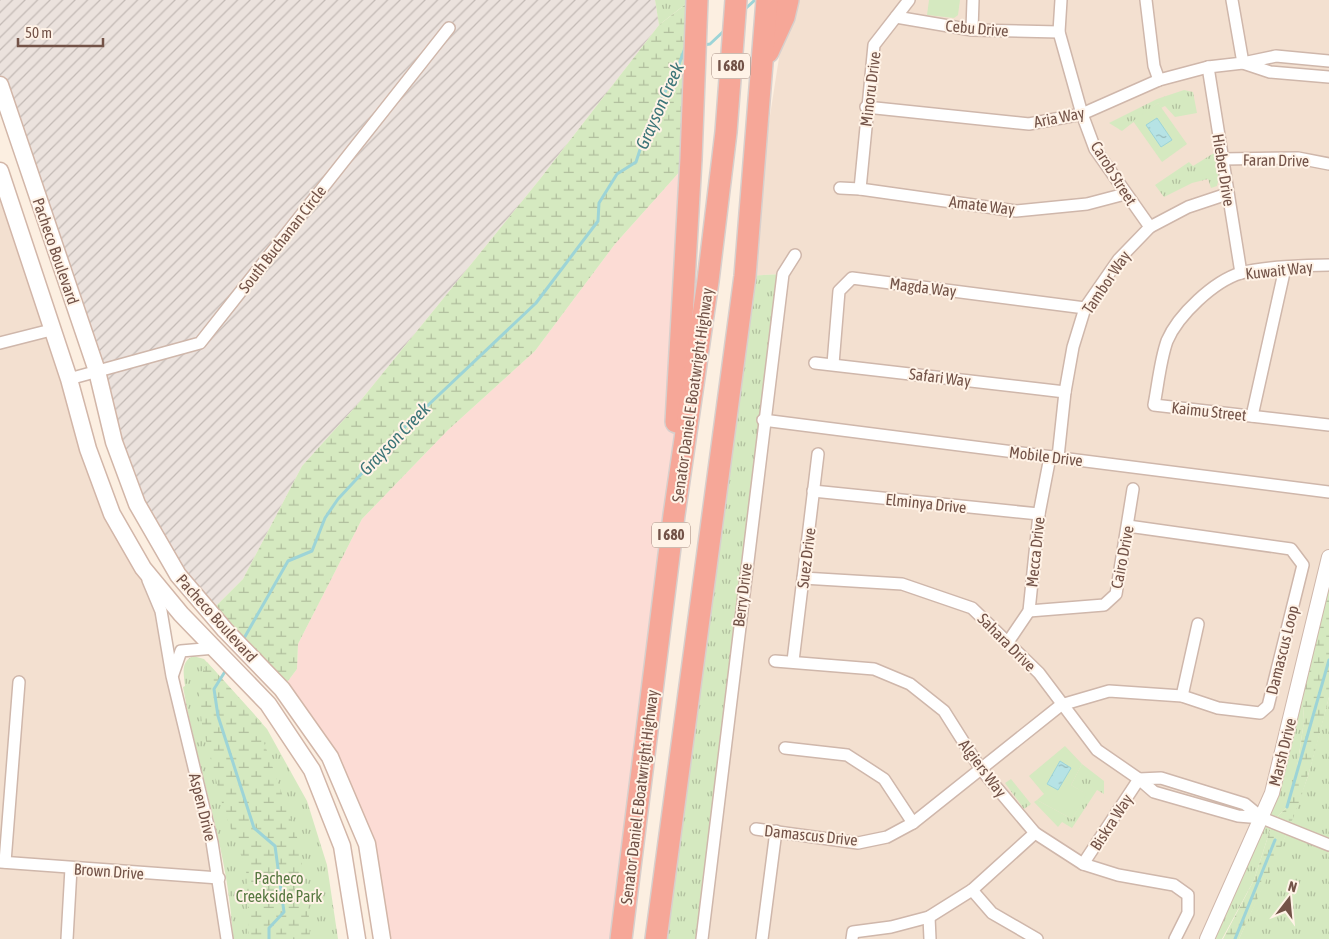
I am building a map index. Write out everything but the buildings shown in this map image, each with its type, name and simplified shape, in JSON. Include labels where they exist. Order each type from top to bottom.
[{"type":"highway","points":[[674,515],[678,370],[691,159],[697,0]]},
{"type":"highway","name":"Senator Daniel E Boatwright Highway","points":[[621,939],[674,515],[708,281],[726,132],[736,0]]},
{"type":"highway","name":"I 680","points":[[656,939],[745,276],[767,0]]},
{"type":"highway","points":[[762,64],[784,17],[788,0]]},
{"type":"main road","name":"Pacheco Boulevard","points":[[0,85],[96,371],[114,442],[137,504],[178,575],[225,630],[282,689],[330,757],[367,844],[382,939]]},
{"type":"main road","name":"Pacheco Boulevard","points":[[0,171],[3,192],[69,380],[88,449],[112,514],[143,568],[181,614],[268,704],[312,770],[342,846],[357,939]]},
{"type":"street","name":"Minoru Drive","points":[[860,189],[866,107],[874,45],[909,0]]},
{"type":"street","points":[[972,30],[973,0]]},
{"type":"street","name":"Carob Street","points":[[1061,0],[1060,32],[1082,114],[1095,149],[1150,227]]},
{"type":"street","points":[[1146,0],[1154,66],[1158,80]]},
{"type":"street","points":[[1232,0],[1243,63]]},
{"type":"street","name":"Cebu Drive","points":[[896,17],[972,30],[1060,32]]},
{"type":"street","name":"South Buchanan Circle","points":[[69,380],[200,343],[449,28]]},
{"type":"street","name":"Aria Way","points":[[866,107],[1029,124],[1082,114],[1158,80],[1208,67],[1243,63],[1276,56],[1329,61]]},
{"type":"street","name":"Aria Way","points":[[1243,63],[1270,72],[1329,77]]},
{"type":"street","name":"Hieber Drive","points":[[1208,67],[1241,273]]},
{"type":"street","name":"Faran Drive","points":[[1222,159],[1298,158],[1329,164]]},
{"type":"street","name":"Amate Way","points":[[840,188],[860,189],[1016,211],[1087,204],[1125,194]]},
{"type":"street","name":"Tambor Way","points":[[1054,457],[1073,347],[1085,308],[1119,259],[1150,227],[1188,207],[1227,194]]},
{"type":"street","name":"Berry Drive","points":[[702,939],[763,420],[783,274],[795,255]]},
{"type":"street","name":"Kuwait Way","points":[[1167,341],[1184,315],[1202,296],[1241,273],[1329,266]]},
{"type":"street","points":[[1252,416],[1286,268]]},
{"type":"street","name":"Magda Way","points":[[833,364],[839,291],[852,278],[1085,308]]},
{"type":"street","points":[[0,343],[51,330]]},
{"type":"street","name":"Kaimu Street","points":[[1167,341],[1154,405],[1329,425]]},
{"type":"street","name":"Safari Way","points":[[815,363],[1065,392]]},
{"type":"street","name":"Mobile Drive","points":[[763,420],[1329,492]]},
{"type":"street","name":"Suez Drive","points":[[793,661],[818,454]]},
{"type":"street","name":"Mecca Drive","points":[[1008,642],[1029,610],[1039,514],[1054,457]]},
{"type":"street","name":"Cairo Drive","points":[[1029,610],[1104,605],[1116,594],[1133,489]]},
{"type":"street","name":"Elminya Drive","points":[[813,491],[1039,514]]},
{"type":"street","name":"Damascus Loop","points":[[1061,705],[1109,691],[1182,696],[1218,708],[1260,713],[1268,706],[1303,565],[1291,549],[1128,526]]},
{"type":"street","name":"Marsh Drive","points":[[1207,939],[1272,794],[1329,557]]},
{"type":"street","name":"Aspen Drive","points":[[143,568],[161,611],[172,676],[212,842],[227,939]]},
{"type":"street","name":"Sahara Drive","points":[[803,578],[902,584],[972,608],[1039,673],[1061,705],[1097,750],[1139,779]]},
{"type":"street","points":[[1182,696],[1198,624]]},
{"type":"street","points":[[172,676],[181,651],[215,648]]},
{"type":"street","name":"Algiers Way","points":[[775,661],[874,669],[910,684],[944,711],[980,768],[1036,833],[1083,864],[1118,875],[1174,886],[1188,895],[1188,913],[1175,939]]},
{"type":"street","points":[[3,862],[20,682]]},
{"type":"street","name":"Damascus Drive","points":[[756,829],[776,830],[858,843],[887,837],[913,823],[1061,705]]},
{"type":"street","points":[[785,748],[847,755],[884,779],[913,823]]},
{"type":"street","points":[[1139,779],[1161,778],[1245,804],[1262,818],[1329,845]]},
{"type":"street","name":"Biskra Way","points":[[1083,864],[1139,779]]},
{"type":"street","points":[[762,939],[776,830]]},
{"type":"street","points":[[852,939],[853,932],[891,927],[929,917],[972,890],[1036,833]]},
{"type":"street","name":"Brown Drive","points":[[3,862],[219,878]]},
{"type":"street","points":[[67,939],[71,868]]},
{"type":"street","points":[[972,890],[992,913],[1037,939]]},
{"type":"street","points":[[929,917],[930,939]]},
{"type":"shaded area","points":[[0,0],[655,0],[659,25],[540,179],[357,405],[302,466],[243,579],[210,612],[137,504],[0,90]]},
{"type":"shaded area","points":[[788,0],[1329,0],[1329,557],[1272,793],[1207,939],[702,939],[782,274],[745,276]]},
{"type":"shaded area","points":[[691,159],[674,515],[621,939],[382,939],[367,844],[330,757],[282,689],[297,669],[298,644],[362,519],[447,431],[535,351],[615,244]]},
{"type":"shaded area","points":[[0,171],[88,449],[161,611],[227,939],[0,939]]},
{"type":"green space","points":[[655,0],[687,0],[687,3],[659,25]]},
{"type":"green space","points":[[691,0],[691,159],[615,244],[535,351],[447,431],[362,519],[298,644],[297,669],[282,689],[210,612],[243,579],[302,466],[357,405],[540,179],[659,25]]},
{"type":"green space","points":[[929,0],[960,0],[958,15],[954,18],[927,15]]},
{"type":"green space","points":[[1184,90],[1193,92],[1197,113],[1175,117],[1165,106],[1161,108],[1158,103],[1122,131],[1109,123],[1157,99]]},
{"type":"green space","points":[[1158,103],[1187,144],[1162,162],[1133,121]]},
{"type":"green space","points":[[1214,153],[1219,178],[1217,186],[1211,188],[1208,179],[1192,183],[1164,197],[1155,185],[1189,162],[1193,166]]},
{"type":"green space","points":[[783,274],[702,939],[656,939],[745,276]]},
{"type":"green space","points":[[1329,557],[1329,697],[1307,780],[1277,856],[1239,939],[1223,939],[1254,880],[1273,821],[1287,807],[1296,775],[1304,721],[1301,673]]},
{"type":"green space","name":"Pacheco Creekside Park","points":[[193,656],[204,659],[267,729],[307,801],[327,865],[338,939],[233,939],[226,875],[183,687],[185,686],[184,665]]},
{"type":"green space","name":"Pacheco Creekside Park","points":[[207,662],[262,723],[260,731],[298,840],[308,901],[310,939],[248,939],[246,868],[224,811],[202,725],[198,683]]},
{"type":"green space","points":[[1301,673],[1304,721],[1296,775],[1287,807],[1273,821],[1254,880],[1222,939],[1207,939],[1262,818]]},
{"type":"green space","points":[[1329,697],[1329,939],[1239,939],[1289,828],[1308,776]]},
{"type":"green space","points":[[1065,746],[1082,764],[1071,785],[1087,794],[1072,819],[1037,800],[1044,794],[1029,776]]},
{"type":"green space","points":[[1082,764],[1104,781],[1104,794],[1097,790],[1072,828],[1062,822],[1058,827],[1034,802],[1037,800],[1072,819],[1086,794],[1071,785]]},
{"type":"green space","points":[[1011,779],[1031,804],[1024,809],[1005,783]]},
{"type":"water","points":[[1157,118],[1172,140],[1161,147],[1146,125]]},
{"type":"water","points":[[1060,761],[1071,768],[1058,790],[1047,784]]},
{"type":"waterway","name":"Grayson Creek","points":[[744,10],[755,0]]},
{"type":"waterway","name":"Grayson Creek","points":[[703,45],[710,44],[726,29]]},
{"type":"waterway","name":"Grayson Creek","points":[[243,640],[288,561],[312,551],[325,518],[338,499],[405,427],[536,303],[598,221],[599,203],[617,174],[636,162],[648,125],[687,47]]},
{"type":"waterway","points":[[1287,807],[1329,660]]},
{"type":"waterway","name":"Grayson Creek","points":[[226,670],[214,689],[218,716],[254,828],[275,846],[284,912],[269,928],[269,939]]},
{"type":"waterway","points":[[1235,939],[1275,840]]}]
